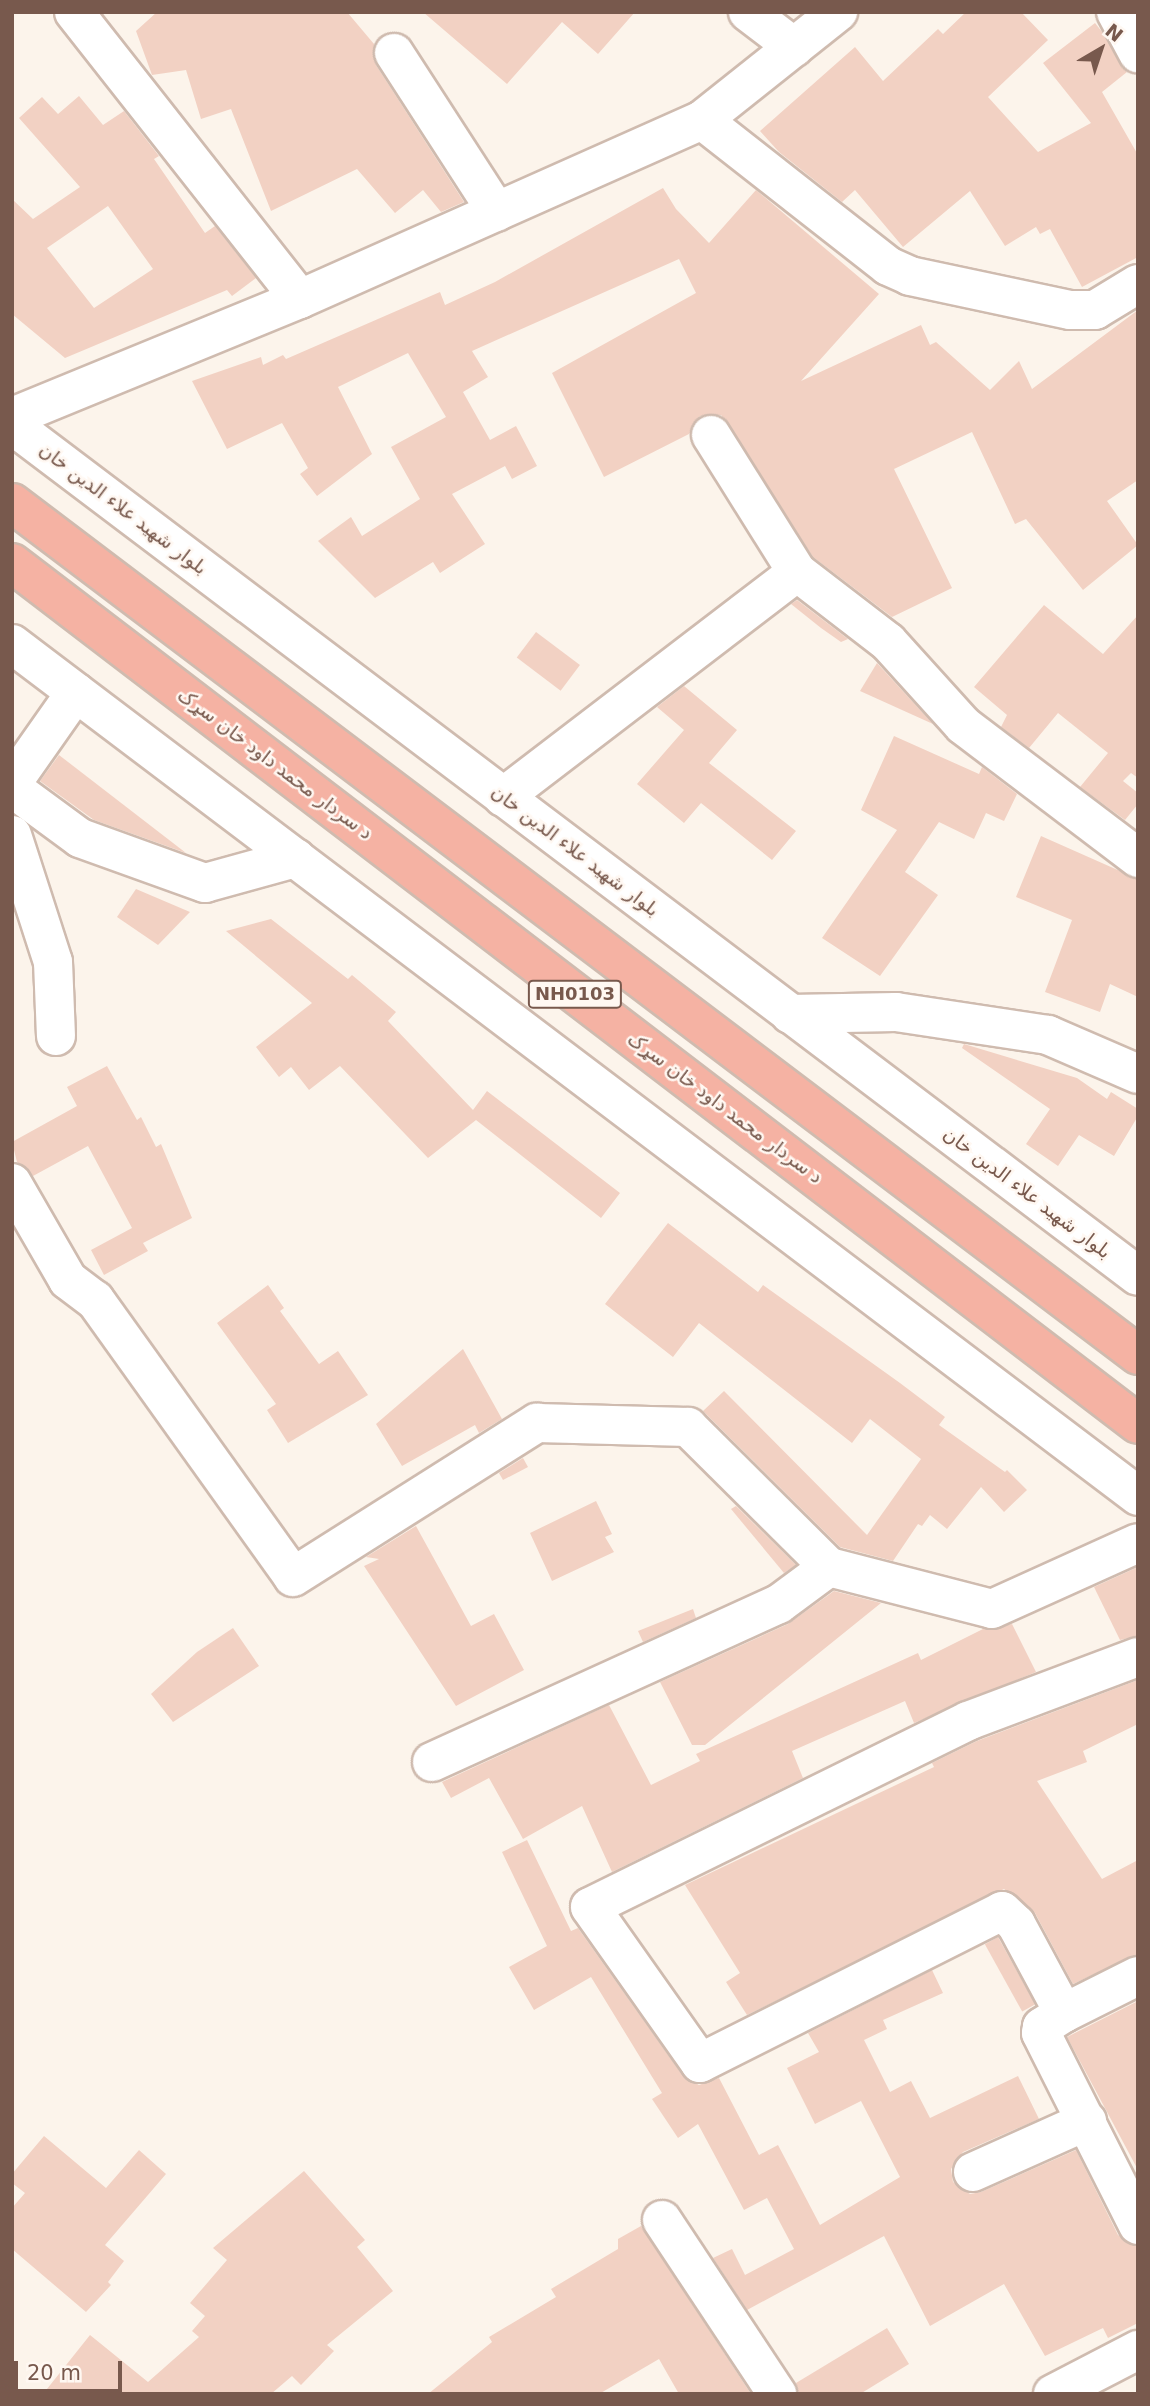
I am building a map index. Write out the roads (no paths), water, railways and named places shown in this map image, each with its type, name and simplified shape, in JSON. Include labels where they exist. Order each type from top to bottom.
[{"type":"highway","name":"NH0103","points":[[12,503],[1138,1355]]},
{"type":"highway","name":"د سردار محمد داود خان سړک","points":[[12,564],[1138,1424]]},
{"type":"street","points":[[74,12],[300,299]]},
{"type":"street","points":[[748,12],[794,47]]},
{"type":"street","points":[[12,417],[300,299],[702,120],[838,12]]},
{"type":"street","points":[[1116,12],[1138,53]]},
{"type":"street","points":[[394,53],[497,212]]},
{"type":"street","points":[[702,120],[888,266],[910,276],[1070,310],[1095,310],[1138,284]]},
{"type":"street","name":"بلوار شهید علاء الدین خان","points":[[12,425],[1138,1276]]},
{"type":"street","points":[[711,435],[797,572],[888,642],[963,725],[1138,858]]},
{"type":"street","points":[[503,797],[797,572]]},
{"type":"street","points":[[12,644],[1138,1496]]},
{"type":"street","points":[[76,692],[12,786],[80,838],[205,883],[296,858]]},
{"type":"street","points":[[12,835],[53,962],[56,1036]]},
{"type":"street","points":[[790,1014],[897,1012],[1048,1035],[1138,1074]]},
{"type":"street","points":[[12,1183],[68,1280],[95,1300],[293,1577],[537,1423],[688,1427],[829,1567],[992,1609],[1138,1543]]},
{"type":"street","points":[[432,1762],[779,1604],[829,1567]]},
{"type":"street","points":[[1064,2013],[1016,1924],[1002,1911],[700,2063],[590,1907],[968,1721],[1138,1657]]},
{"type":"street","points":[[1138,1976],[1064,2013],[1042,2027],[1041,2033],[1138,2225]]},
{"type":"street","points":[[973,2172],[1087,2121]]},
{"type":"street","points":[[662,2220],[777,2394]]},
{"type":"street","points":[[1053,2394],[1138,2350]]}]
